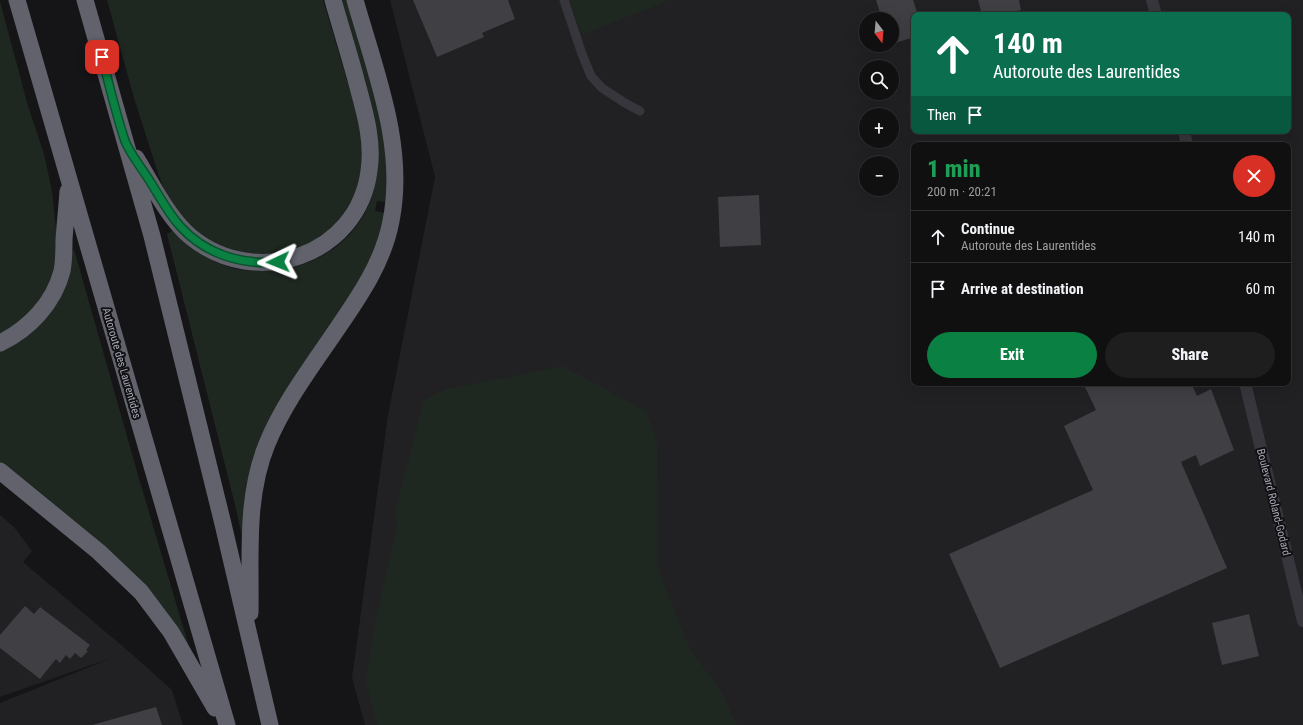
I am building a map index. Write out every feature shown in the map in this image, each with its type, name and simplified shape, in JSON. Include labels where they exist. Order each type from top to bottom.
[{"type":"highway","name":"Autoroute des Laurentides","points":[[17,0],[226,725]]},
{"type":"highway","points":[[86,0],[152,236],[220,509],[250,644],[270,725]]},
{"type":"highway","points":[[126,143],[167,209],[179,225],[191,237],[214,252],[240,261],[269,263],[294,259],[312,251],[329,240],[342,227],[358,205],[367,180],[370,154],[367,125],[333,0]]},
{"type":"highway","points":[[250,644],[251,515],[256,483],[264,454],[276,425],[290,400],[371,277],[383,250],[391,222],[394,202],[395,172],[392,137],[385,104],[355,0]]},
{"type":"highway","points":[[0,344],[31,323],[45,306],[56,286],[63,262],[69,179]]},
{"type":"highway","points":[[0,471],[99,552],[141,592],[171,632],[226,725]]},
{"type":"street","points":[[564,0],[591,76],[602,88],[640,111]]},
{"type":"street","points":[[1152,0],[1155,12]]},
{"type":"street","name":"Boulevard Roland-Godard","points":[[1246,386],[1303,621]]},
{"type":"shaded area","points":[[107,0],[323,0],[353,100],[362,137],[362,166],[356,194],[341,217],[330,229],[308,245],[275,255],[235,252],[208,240],[181,219],[164,189],[158,173],[134,98]]},
{"type":"shaded area","points":[[341,0],[348,0],[369,71],[386,139],[387,202],[377,201],[375,211],[386,213],[375,248],[360,281],[280,401],[243,541],[167,234],[174,230],[186,243],[215,262],[232,268],[259,271],[289,268],[303,264],[330,251],[353,231],[368,206],[378,169]]},
{"type":"shaded area","points":[[390,0],[1303,0],[1303,725],[365,725],[352,678],[388,415],[435,177]]},
{"type":"shaded area","points":[[569,0],[670,0],[582,35]]},
{"type":"shaded area","points":[[0,1],[28,106],[44,154],[52,191],[58,247],[53,276],[41,299],[21,321],[0,335]]},
{"type":"shaded area","points":[[74,249],[140,482],[190,650],[0,463],[0,350],[12,344]]},
{"type":"shaded area","points":[[563,366],[646,411],[657,442],[658,568],[690,649],[721,691],[737,725],[377,725],[366,682],[376,618],[397,528],[396,508],[424,400],[446,389]]},
{"type":"shaded area","points":[[0,515],[14,527],[32,551],[23,562],[172,690],[183,725],[0,725],[0,703],[114,657],[0,697]]},
{"type":"building","points":[[413,0],[508,0],[515,19],[482,33],[484,37],[437,57]]},
{"type":"building","points":[[876,0],[913,0],[917,12],[911,12],[911,38],[899,42],[899,12],[880,12]]},
{"type":"building","points":[[978,0],[1019,0],[1021,10],[1013,12],[981,12]]},
{"type":"building","points":[[759,195],[761,245],[720,247],[718,197]]},
{"type":"building","points":[[1084,386],[1192,386],[1197,396],[1211,389],[1234,450],[1200,466],[1196,455],[1181,462],[1227,568],[1000,668],[949,554],[1093,490],[1064,426],[1096,410]]},
{"type":"building","points":[[25,606],[34,614],[40,607],[90,645],[86,650],[88,651],[81,658],[75,653],[70,659],[66,655],[60,663],[56,659],[40,679],[0,648],[0,635]]},
{"type":"building","points":[[1249,614],[1259,656],[1222,665],[1212,623]]},
{"type":"building","points":[[156,707],[162,725],[92,725]]},
{"type":"route","points":[[102,57],[126,143],[167,209],[179,225],[199,243],[223,256],[240,261],[259,263],[278,262]]}]
